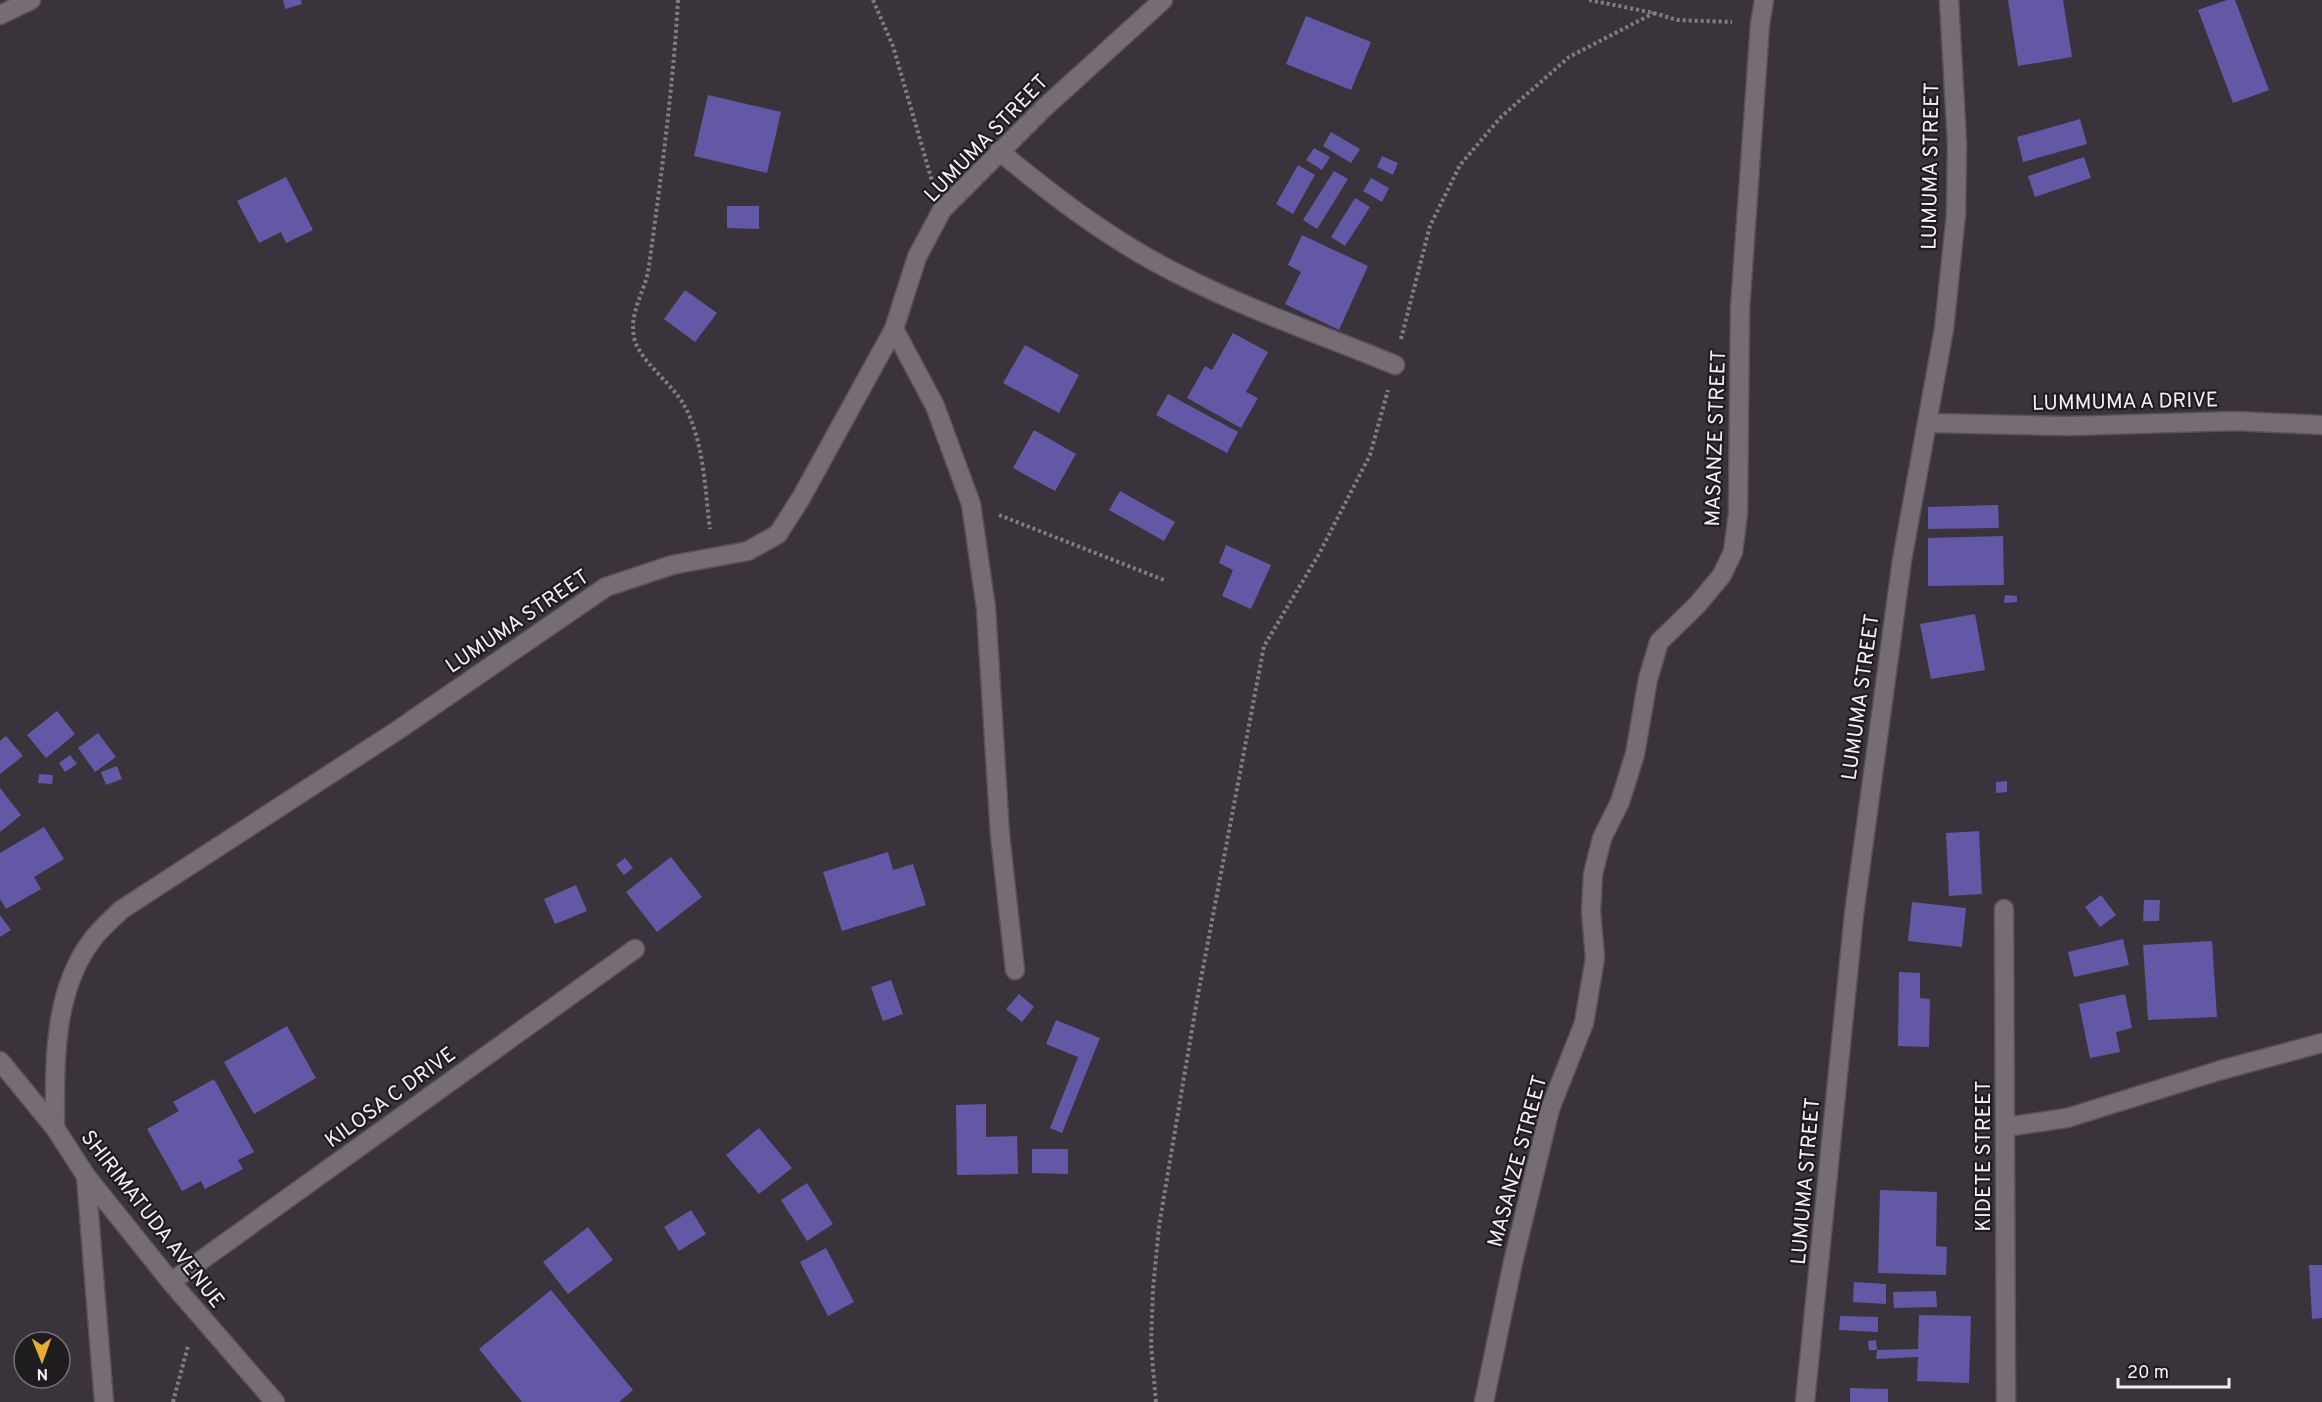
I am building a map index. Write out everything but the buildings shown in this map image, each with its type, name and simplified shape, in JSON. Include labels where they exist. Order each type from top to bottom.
[{"type":"street","points":[[9,8],[31,0]]},
{"type":"street","name":"LUMUMA STREET","points":[[55,1128],[55,1047],[70,982],[91,941],[121,910],[398,730],[606,587],[672,565],[748,550],[778,534],[801,498],[894,329],[917,257],[942,210],[999,151],[1141,18],[1164,0]]},
{"type":"street","name":"MASANZE STREET","points":[[1484,1402],[1513,1262],[1550,1109],[1584,1023],[1595,958],[1591,911],[1593,874],[1602,838],[1620,802],[1635,754],[1648,679],[1659,642],[1722,575],[1733,552],[1738,513],[1740,309],[1760,24],[1764,0]]},
{"type":"street","name":"LUMUMA STREET","points":[[1805,1402],[1854,914],[1902,560],[1929,423],[1944,330],[1956,214],[1957,142],[1949,0]]},
{"type":"street","points":[[999,151],[1055,197],[1110,236],[1184,277],[1395,365]]},
{"type":"street","points":[[894,329],[935,406],[971,504],[986,608],[1000,835],[1015,970]]},
{"type":"street","name":"LUMMUMA A DRIVE","points":[[1929,423],[2069,426],[2236,421],[2322,425]]},
{"type":"street","name":"KIDETE STREET","points":[[2004,909],[2006,1402]]},
{"type":"street","name":"KILOSA C DRIVE","points":[[171,1282],[635,949]]},
{"type":"street","points":[[2005,1127],[2067,1118],[2167,1086],[2322,1043]]},
{"type":"street","name":"SHIRIMATUDA AVENUE","points":[[0,1061],[55,1128],[86,1176],[171,1282],[275,1402]]},
{"type":"street","points":[[86,1176],[104,1402]]},
{"type":"path","points":[[678,0],[673,84],[649,269],[633,323],[638,349],[669,382],[685,406],[701,466],[714,557]]},
{"type":"path","points":[[873,0],[893,46],[942,210]]},
{"type":"path","points":[[1589,0],[1654,12],[1677,20],[1760,24]]},
{"type":"path","points":[[1156,1402],[1151,1345],[1153,1289],[1160,1226],[1197,1000],[1264,646],[1319,554],[1370,455],[1430,226],[1460,165],[1501,117],[1569,57],[1654,12]]},
{"type":"path","points":[[971,504],[1164,580]]},
{"type":"path","points":[[173,1402],[196,1313]]}]
